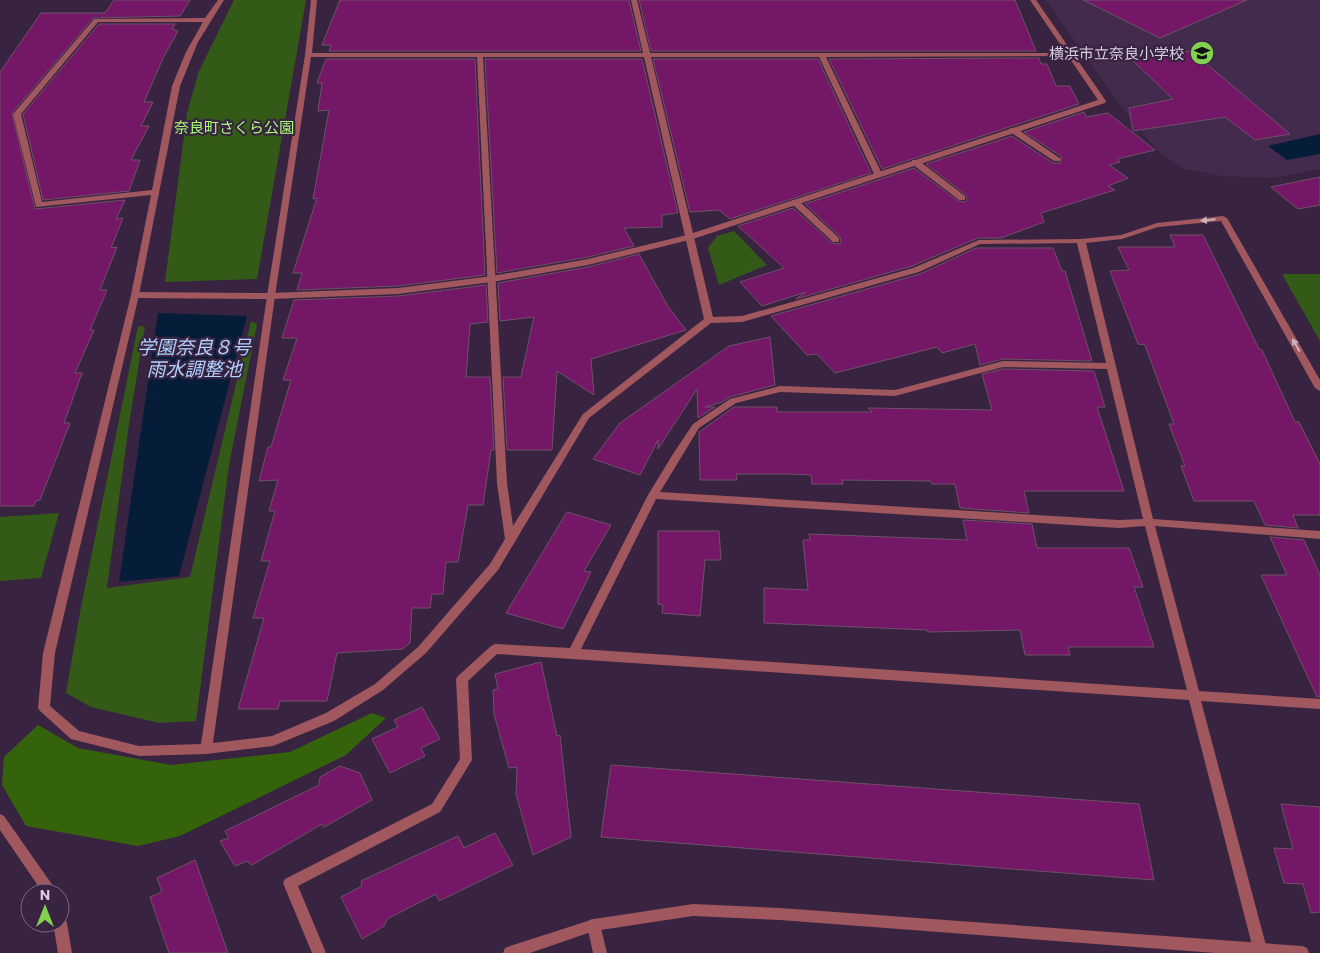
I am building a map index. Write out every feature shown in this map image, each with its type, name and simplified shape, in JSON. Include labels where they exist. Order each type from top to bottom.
[{"type":"street","points":[[222,0],[207,20],[186,58],[176,86],[135,295],[49,653],[44,708],[75,735],[139,751],[206,749],[273,741],[330,717],[379,687],[422,650],[457,611],[494,567],[586,416],[709,320],[742,319],[916,270],[979,242],[1081,241],[1122,237],[1157,225],[1223,218],[1320,388]]},
{"type":"street","points":[[206,749],[271,296],[308,55],[314,0]]},
{"type":"street","points":[[634,0],[709,320]]},
{"type":"street","points":[[135,295],[271,296],[398,291],[492,279],[588,262],[690,237],[1102,101],[1033,0]]},
{"type":"street","points":[[155,192],[39,205],[17,114],[96,20],[207,20]]},
{"type":"street","points":[[308,55],[1071,55]]},
{"type":"street","points":[[480,56],[502,483],[510,538]]},
{"type":"street","points":[[822,56],[878,174]]},
{"type":"street","points":[[1013,130],[1057,159]]},
{"type":"street","points":[[916,162],[962,198]]},
{"type":"street","points":[[795,202],[836,240]]},
{"type":"street","points":[[1081,241],[1148,522],[1260,951]]},
{"type":"street","points":[[573,652],[654,494],[676,456],[696,426],[734,402],[780,390],[895,393],[1003,364],[1112,366]]},
{"type":"street","points":[[654,494],[1119,524],[1148,522],[1320,535]]},
{"type":"street","points":[[319,953],[290,883],[436,808],[466,760],[462,679],[495,649],[573,652],[1320,704]]},
{"type":"street","points":[[0,820],[44,883]]},
{"type":"street","points":[[510,953],[594,926],[693,910],[780,914],[1302,953]]},
{"type":"street","points":[[594,926],[600,953]]},
{"type":"street","points":[[62,933],[65,953]]},
{"type":"shaded area","name":"横浜市立奈良小学校","points":[[1046,0],[1320,0],[1320,169],[1272,178],[1223,176],[1184,169],[1159,152],[1121,106]]},
{"type":"green space","name":"奈良町さくら公園","points":[[234,0],[306,0],[257,279],[165,282],[187,113],[199,71]]},
{"type":"green space","points":[[734,231],[767,265],[719,285],[708,248],[717,236]]},
{"type":"green space","points":[[1282,274],[1320,274],[1320,341]]},
{"type":"green space","points":[[251,321],[257,324],[229,465],[196,721],[159,723],[91,707],[66,693],[81,607],[138,326],[145,327],[129,424],[107,588],[190,577]]},
{"type":"green space","points":[[59,513],[41,578],[0,581],[0,517]]},
{"type":"green space","points":[[372,713],[386,718],[346,755],[180,836],[138,846],[26,826],[2,785],[4,757],[38,725],[78,748],[171,765],[290,752]]},
{"type":"water","points":[[1320,134],[1320,154],[1287,160],[1268,146]]},
{"type":"water","name":"学園奈良８号 雨水調整池","points":[[158,313],[247,316],[179,576],[119,582]]},
{"type":"building","points":[[114,0],[190,0],[180,16],[93,18],[12,113],[35,209],[125,200],[116,219],[123,218],[111,248],[117,247],[100,290],[107,290],[90,330],[94,330],[75,373],[82,373],[64,423],[70,423],[40,500],[36,501],[34,506],[0,506],[0,72],[41,13],[105,13]]},
{"type":"building","points":[[340,0],[629,0],[641,51],[329,51],[331,45],[322,45]]},
{"type":"building","points":[[639,0],[1015,0],[1036,51],[651,51]]},
{"type":"building","points":[[1083,0],[1247,0],[1160,38]]},
{"type":"building","points":[[99,24],[175,24],[172,29],[178,31],[163,58],[144,102],[153,102],[141,126],[149,126],[131,160],[140,160],[129,191],[43,200],[23,114]]},
{"type":"building","points":[[1191,51],[1290,134],[1255,140],[1225,117],[1133,131],[1129,108],[1173,99],[1130,58]]},
{"type":"building","points":[[1039,58],[1041,64],[1047,64],[1056,86],[1070,86],[1079,104],[882,169],[829,59]]},
{"type":"building","points":[[326,59],[475,59],[485,275],[398,286],[297,290],[302,273],[293,273],[317,198],[313,199],[329,110],[318,111],[322,83],[317,83]]},
{"type":"building","points":[[485,59],[642,59],[678,213],[662,215],[662,227],[624,228],[634,246],[588,257],[497,273]]},
{"type":"building","points":[[653,59],[818,59],[871,173],[730,219],[719,210],[690,212]]},
{"type":"building","points":[[1084,112],[1086,117],[1108,113],[1155,150],[1117,159],[1120,162],[1109,165],[1128,178],[1108,186],[1115,190],[1041,213],[1044,222],[1001,238],[978,238],[912,266],[796,299],[806,292],[762,306],[740,282],[784,268],[738,226],[793,208],[832,243],[839,244],[841,242],[840,237],[805,204],[914,168],[958,201],[965,202],[967,200],[966,195],[926,164],[1012,136],[1053,163],[1060,163],[1062,157],[1024,132]]},
{"type":"building","points":[[1320,177],[1320,205],[1298,209],[1271,187]]},
{"type":"building","points":[[1170,235],[1203,235],[1259,349],[1262,350],[1295,422],[1299,422],[1320,464],[1320,515],[1293,515],[1298,528],[1265,525],[1254,501],[1194,501],[1181,466],[1185,466],[1169,424],[1174,424],[1145,345],[1138,344],[1110,271],[1129,270],[1118,247],[1175,247]]},
{"type":"building","points":[[976,248],[1053,248],[1062,271],[1065,271],[1092,361],[1003,359],[980,365],[975,344],[942,353],[937,347],[835,373],[817,354],[807,355],[771,316],[920,274]]},
{"type":"building","points":[[639,254],[667,305],[686,330],[591,359],[594,395],[557,371],[552,450],[507,450],[503,377],[521,377],[534,317],[500,321],[498,283],[588,267]]},
{"type":"building","points":[[486,285],[488,322],[470,324],[466,377],[490,377],[494,450],[491,450],[483,505],[468,505],[458,562],[446,562],[443,594],[432,594],[430,608],[412,608],[410,643],[402,649],[337,653],[327,701],[280,701],[278,709],[238,709],[264,618],[253,618],[270,561],[261,561],[275,511],[269,511],[278,480],[259,481],[268,447],[271,447],[291,380],[283,380],[297,338],[282,338],[294,300],[398,296]]},
{"type":"building","points":[[770,337],[775,385],[730,397],[722,402],[705,407],[715,407],[698,418],[697,389],[658,449],[658,440],[640,475],[593,459],[620,423],[729,346]]},
{"type":"building","points":[[1003,369],[1094,371],[1105,407],[1097,407],[1124,491],[1024,491],[1029,513],[960,508],[955,484],[932,484],[931,481],[842,480],[843,484],[812,484],[811,475],[790,474],[736,474],[737,480],[700,480],[699,432],[734,407],[777,407],[777,412],[872,412],[868,408],[992,410],[982,374]]},
{"type":"building","points":[[567,512],[611,525],[584,571],[591,572],[563,629],[506,613]]},
{"type":"building","points":[[963,520],[1032,524],[1037,548],[1129,548],[1143,587],[1134,587],[1154,647],[1068,647],[1070,655],[1025,655],[1020,630],[928,632],[927,630],[764,623],[764,588],[808,590],[803,540],[810,540],[809,534],[967,540]]},
{"type":"building","points":[[658,531],[719,531],[721,560],[705,560],[700,616],[662,613],[663,605],[658,604]]},
{"type":"building","points":[[1270,537],[1304,540],[1320,575],[1320,697],[1317,697],[1261,575],[1287,575]]},
{"type":"building","points":[[541,662],[557,736],[560,735],[571,837],[533,855],[516,794],[517,767],[509,768],[494,714],[493,690],[498,689],[495,674]]},
{"type":"building","points":[[422,707],[440,739],[421,748],[425,756],[390,773],[372,739],[398,727],[394,720]]},
{"type":"building","points":[[611,765],[1139,804],[1154,880],[601,837]]},
{"type":"building","points":[[340,766],[360,773],[372,800],[324,827],[322,824],[252,865],[247,861],[235,866],[220,841],[229,838],[225,831],[319,785],[320,777]]},
{"type":"building","points":[[1281,804],[1320,807],[1320,912],[1311,913],[1303,884],[1284,883],[1274,848],[1293,849]]},
{"type":"building","points":[[495,833],[513,865],[439,901],[436,894],[387,919],[384,926],[362,939],[341,897],[362,886],[361,881],[458,836],[464,848]]},
{"type":"building","points":[[195,860],[228,953],[169,953],[150,897],[162,892],[157,878]]},
{"type":"place","name":"横浜市立奈良小学校","points":[[1202,53]]}]
